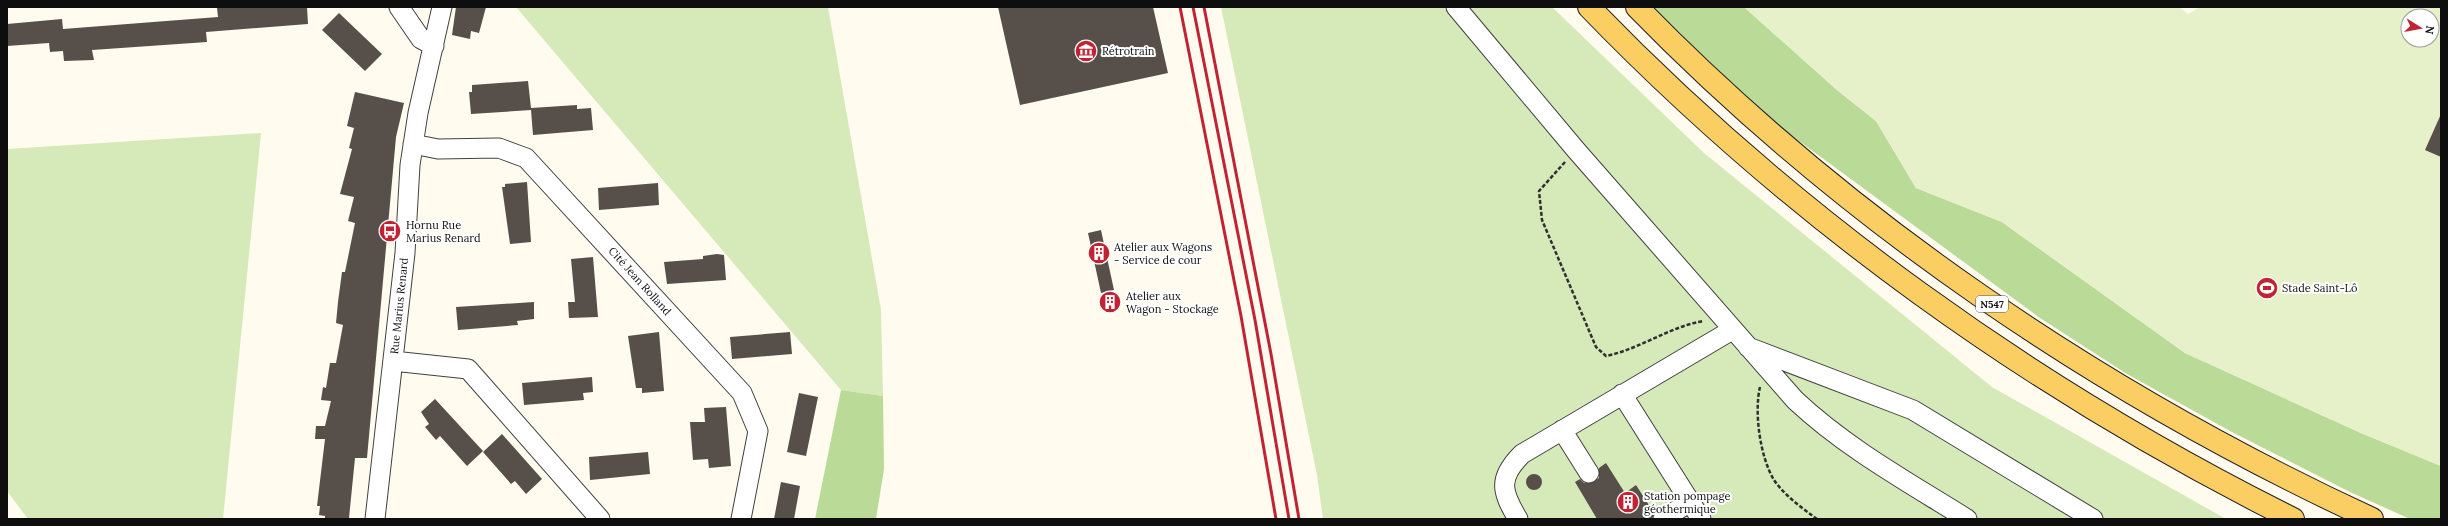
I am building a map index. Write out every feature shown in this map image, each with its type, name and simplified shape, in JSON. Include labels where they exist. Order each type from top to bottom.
[{"type":"main road","points":[[1589,7],[1655,73],[1778,184],[1862,251],[1933,303],[2024,367],[2088,406],[2197,470],[2293,519]]},
{"type":"main road","name":"N547","points":[[1637,7],[1720,88],[1791,150],[1933,263],[2041,337],[2163,411],[2308,490],[2372,519]]},
{"type":"street","points":[[399,7],[421,39],[434,46]]},
{"type":"street","name":"Rue Marius Renard","points":[[375,519],[406,253],[410,165],[413,144],[442,7]]},
{"type":"street","points":[[1456,7],[1576,150],[1745,346],[1816,420],[1866,456],[1967,519]]},
{"type":"street","name":"Cité Jean Rolland","points":[[413,144],[438,148],[499,148],[526,158],[742,393],[758,431],[741,519]]},
{"type":"street","points":[[1518,519],[1507,501],[1504,490],[1508,471],[1522,454],[1622,394],[1726,324]]},
{"type":"street","points":[[1745,346],[1913,410],[2093,519]]},
{"type":"street","points":[[393,361],[468,370],[600,519]]},
{"type":"street","points":[[1622,394],[1700,519]]},
{"type":"street","points":[[1562,430],[1589,473]]},
{"type":"street","points":[[1663,519],[1690,502]]},
{"type":"path","points":[[1576,150],[1539,191],[1542,220],[1596,347],[1606,356],[1622,353],[1688,324],[1726,324]]},
{"type":"path","points":[[1764,367],[1758,396],[1757,416],[1763,450],[1774,479],[1797,504],[1817,519]]},
{"type":"green space","points":[[516,7],[828,7],[881,310],[883,396],[841,390]]},
{"type":"green space","points":[[1221,7],[1552,7],[1704,153],[1992,387],[2226,519],[1323,519],[1317,475]]},
{"type":"green space","points":[[1653,7],[1744,7],[1837,90],[1876,121],[1916,188],[2002,222],[2185,353],[2361,433],[2441,466],[2441,519],[2410,519],[2350,492],[2230,431],[2127,374],[2040,318],[1769,119]]},
{"type":"green space","name":"Stade Saint-Lô","points":[[1744,7],[2179,7],[2188,14],[2200,7],[2441,7],[2441,466],[2361,433],[2185,353],[2002,222],[1916,188],[1876,121],[1837,90]]},
{"type":"green space","points":[[261,133],[223,519],[28,519],[7,491],[7,149]]},
{"type":"green space","points":[[841,390],[883,396],[884,469],[876,519],[815,519]]},
{"type":"building","points":[[307,7],[308,24],[206,32],[207,42],[92,50],[94,60],[64,61],[63,51],[50,52],[49,43],[7,46],[7,24],[62,19],[63,29],[218,17],[217,8]]},
{"type":"building","points":[[456,7],[486,7],[479,33],[471,31],[470,39],[452,35]]},
{"type":"building","name":"Rétrotrain","points":[[998,7],[1153,7],[1168,73],[1020,105]]},
{"type":"building","points":[[339,13],[382,54],[365,71],[322,30]]},
{"type":"building","points":[[528,81],[531,108],[577,105],[577,109],[591,108],[593,130],[533,135],[531,110],[471,114],[469,92],[472,92],[472,85]]},
{"type":"building","points":[[355,92],[404,103],[396,137],[367,458],[355,458],[349,518],[325,519],[325,516],[319,515],[320,506],[317,506],[325,439],[315,439],[316,426],[325,426],[331,401],[321,400],[323,387],[326,388],[330,363],[336,363],[343,325],[336,323],[342,272],[345,272],[355,223],[348,221],[354,197],[340,194],[352,149],[349,148],[354,128],[347,126]]},
{"type":"building","points":[[2441,114],[2441,157],[2425,150]]},
{"type":"building","points":[[527,182],[531,242],[510,244],[502,187],[505,187],[505,184]]},
{"type":"building","points":[[658,183],[659,205],[599,210],[598,188]]},
{"type":"building","name":"Atelier aux Wagons - Service de cour","points":[[1101,230],[1114,290],[1101,293],[1088,233]]},
{"type":"building","points":[[717,254],[724,255],[726,280],[667,284],[664,262],[703,259],[703,256]]},
{"type":"building","points":[[593,257],[598,317],[569,318],[568,302],[575,302],[571,259]]},
{"type":"building","points":[[534,302],[534,319],[517,321],[518,325],[458,330],[456,307]]},
{"type":"building","points":[[659,332],[664,391],[642,393],[642,388],[636,388],[628,336]]},
{"type":"building","points":[[790,332],[792,354],[732,359],[730,337]]},
{"type":"building","points":[[592,377],[593,392],[583,393],[584,400],[524,405],[522,383]]},
{"type":"building","points":[[799,393],[818,397],[806,456],[787,452]]},
{"type":"building","points":[[435,399],[483,451],[467,466],[440,436],[436,440],[425,427],[429,424],[421,412]]},
{"type":"building","points":[[726,407],[731,466],[709,468],[708,459],[693,460],[690,422],[705,422],[704,408]]},
{"type":"building","points":[[502,434],[542,479],[526,494],[515,481],[511,484],[483,452]]},
{"type":"building","points":[[648,452],[650,474],[590,480],[589,457]]},
{"type":"building","points":[[1606,463],[1625,493],[1636,485],[1654,513],[1652,519],[1597,519],[1575,482],[1580,479],[1584,483],[1594,482],[1599,478],[1599,468]]},
{"type":"building","points":[[1531,474],[1537,474],[1542,479],[1540,488],[1537,490],[1531,490],[1526,485],[1526,479]]},
{"type":"building","points":[[781,482],[800,486],[794,519],[774,519]]},
{"type":"railway","points":[[1180,7],[1241,316],[1276,519]]},
{"type":"railway","points":[[1193,7],[1255,320],[1289,519]]},
{"type":"railway","points":[[1204,7],[1271,354],[1299,519]]},
{"type":"place","name":"Rétrotrain","points":[[1086,51]]},
{"type":"place","name":"Hornu Rue Marius Renard","points":[[390,231]]},
{"type":"place","name":"Atelier aux Wagons - Service de cour","points":[[1099,253]]},
{"type":"place","name":"Stade Saint-Lô","points":[[2267,288]]},
{"type":"place","name":"Atelier aux Wagon - Stockage","points":[[1110,302]]},
{"type":"place","name":"Station pompage géothermique","points":[[1628,502]]}]
